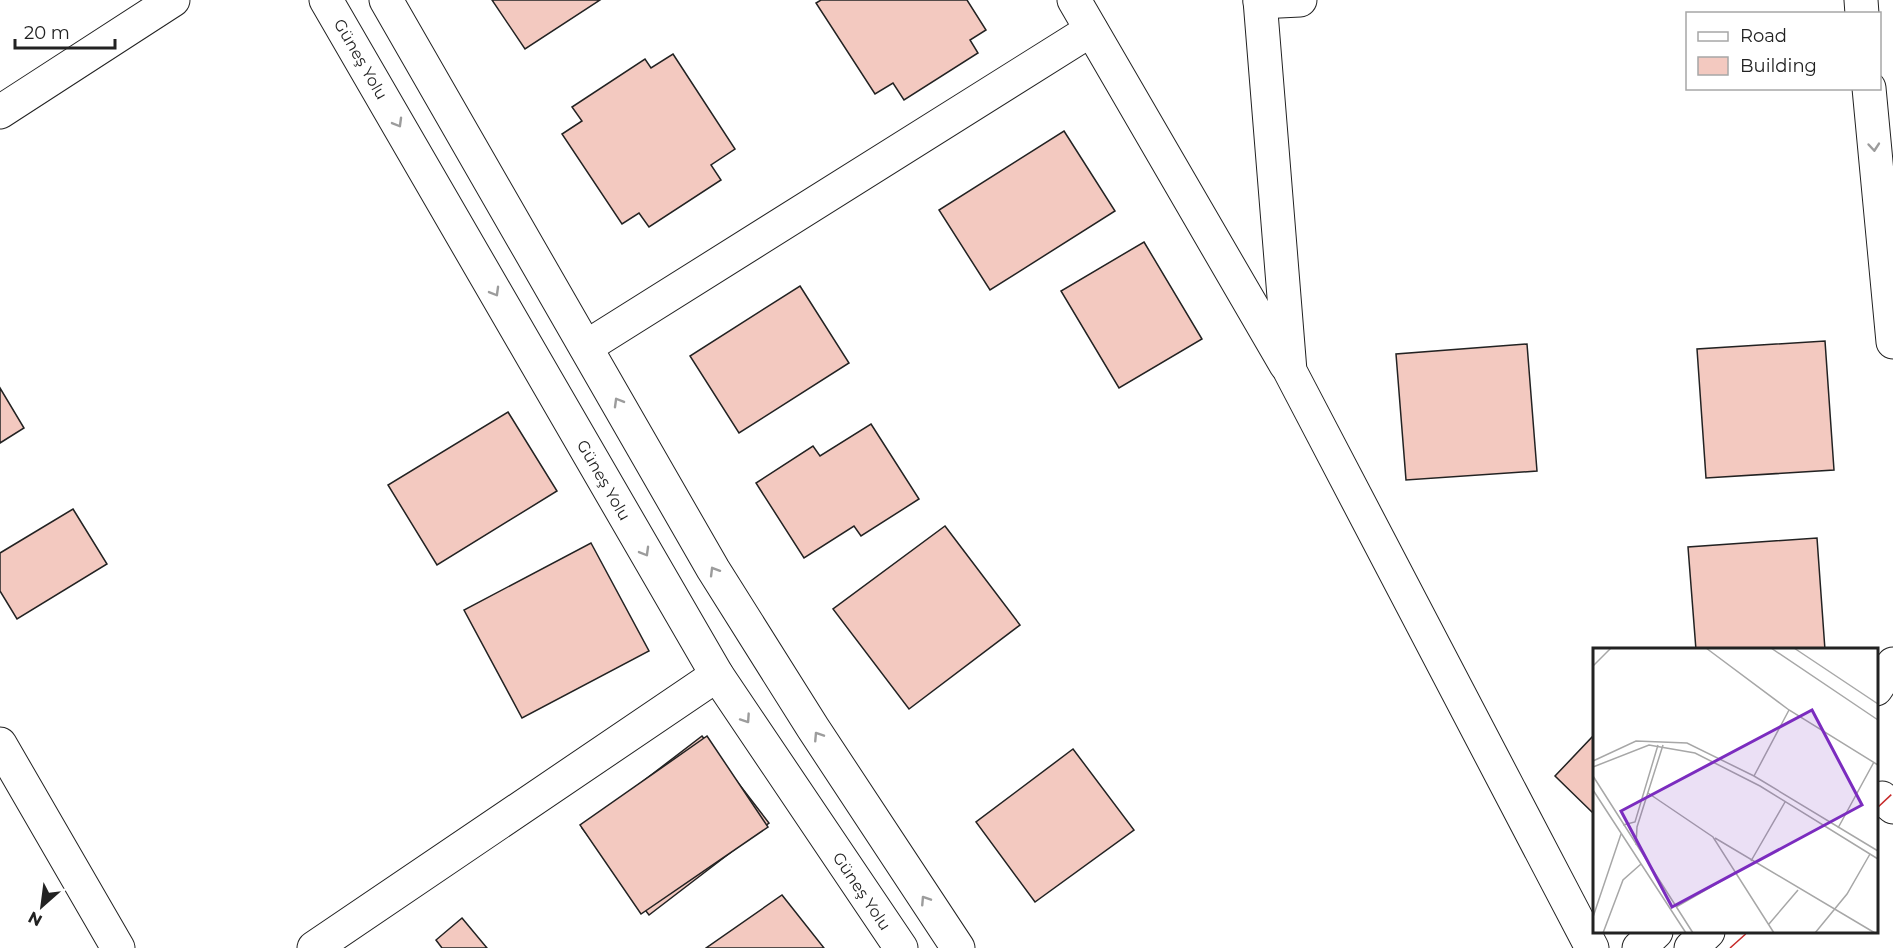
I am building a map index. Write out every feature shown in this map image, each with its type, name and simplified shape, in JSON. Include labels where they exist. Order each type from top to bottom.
[{"type":"street","points":[[0,112],[173,0]]},
{"type":"street","name":"Güneş Yolu","points":[[326,0],[717,675],[901,948]]},
{"type":"street","points":[[386,0],[713,569],[813,728],[958,948]]},
{"type":"street","points":[[1074,0],[1290,371],[1592,948]]},
{"type":"street","points":[[1290,371],[1260,1],[1300,0]]},
{"type":"street","points":[[586,347],[1091,30]]},
{"type":"street","points":[[1869,90],[1893,342]]},
{"type":"street","points":[[1878,686],[1893,664]]},
{"type":"street","points":[[314,948],[717,675]]},
{"type":"street","points":[[0,744],[118,948]]},
{"type":"street","points":[[1878,799],[1882,798],[1893,807]]},
{"type":"street","points":[[1639,948],[1655,933]]},
{"type":"street","points":[[1691,948],[1707,933]]},
{"type":"building","points":[[492,0],[600,0],[525,49]]},
{"type":"building","points":[[821,0],[967,0],[986,30],[970,40],[978,53],[904,100],[893,83],[875,94],[816,3]]},
{"type":"building","points":[[673,54],[735,149],[711,165],[721,180],[649,227],[639,213],[622,224],[562,134],[582,121],[572,107],[645,59],[651,68]]},
{"type":"building","points":[[1064,131],[1115,211],[990,290],[939,210]]},
{"type":"building","points":[[1144,242],[1202,339],[1119,388],[1061,291]]},
{"type":"building","points":[[800,286],[849,363],[739,433],[690,356]]},
{"type":"building","points":[[1825,341],[1834,470],[1706,478],[1697,349]]},
{"type":"building","points":[[1527,344],[1537,471],[1406,480],[1396,354]]},
{"type":"building","points":[[0,388],[24,428],[0,443]]},
{"type":"building","points":[[508,412],[557,491],[437,565],[388,485]]},
{"type":"building","points":[[871,424],[919,499],[861,536],[854,526],[804,558],[756,483],[813,446],[820,456]]},
{"type":"building","points":[[73,509],[107,564],[17,619],[0,591],[0,553]]},
{"type":"building","points":[[945,526],[1020,625],[909,709],[833,609]]},
{"type":"building","points":[[1817,538],[1825,648],[1696,648],[1688,547]]},
{"type":"building","points":[[591,543],[649,651],[522,718],[464,610]]},
{"type":"building","points":[[702,736],[769,823],[649,915],[582,828]]},
{"type":"building","points":[[707,736],[768,827],[641,914],[580,825]]},
{"type":"building","points":[[1593,736],[1593,813],[1555,776]]},
{"type":"building","points":[[1073,749],[1134,830],[1035,902],[976,822]]},
{"type":"building","points":[[782,895],[824,948],[706,948]]},
{"type":"building","points":[[462,918],[487,948],[442,948],[436,940]]},
{"type":"power","points":[[1878,807],[1893,793]]},
{"type":"power","points":[[1730,948],[1747,933]]}]
